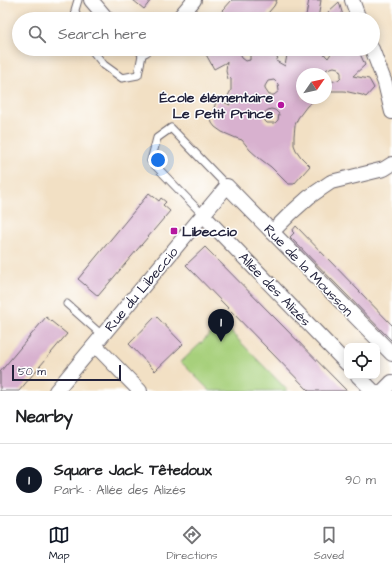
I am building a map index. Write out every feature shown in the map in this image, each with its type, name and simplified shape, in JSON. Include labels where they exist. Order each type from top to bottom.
[{"type":"street","points":[[91,0],[102,12]]},
{"type":"street","points":[[184,12],[194,0]]},
{"type":"street","points":[[352,0],[356,12]]},
{"type":"street","points":[[375,56],[385,83],[392,112]]},
{"type":"street","points":[[272,232],[309,197],[331,182],[384,169],[392,164]]},
{"type":"street","name":"Rue de la Mousson","points":[[227,186],[392,354]]},
{"type":"street","name":"Rue du Libeccio","points":[[59,390],[227,186]]},
{"type":"street","name":"Allée des Alizés","points":[[203,215],[344,361]]},
{"type":"street","points":[[99,340],[140,391]]},
{"type":"street","points":[[361,379],[373,391]]},
{"type":"street","points":[[383,391],[392,382]]},
{"type":"lane","points":[[75,12],[78,0]]},
{"type":"lane","points":[[97,56],[104,65],[122,78],[138,75],[142,56]]},
{"type":"lane","points":[[203,215],[151,161],[157,138],[171,128],[227,186]]},
{"type":"lane","points":[[67,304],[99,340]]},
{"type":"green space","points":[[222,323],[288,391],[210,391],[181,362]]},
{"type":"building","points":[[133,0],[151,0],[144,9]]},
{"type":"building","points":[[232,0],[277,0],[269,12],[221,12]]},
{"type":"building","points":[[309,0],[321,0],[319,12],[307,12]]},
{"type":"building","points":[[339,2],[342,12],[328,12]]},
{"type":"building","points":[[207,56],[241,56],[246,61],[250,60],[250,56],[276,56],[278,58],[276,61],[285,66],[287,56],[326,56],[328,58],[329,56],[361,56],[365,65],[353,76],[369,79],[374,88],[366,97],[344,91],[332,91],[332,82],[338,80],[341,77],[341,73],[338,68],[296,68],[296,104],[310,104],[298,118],[295,125],[294,145],[301,157],[310,166],[294,184],[289,184],[250,150],[242,140],[222,132],[212,123],[212,114],[217,99],[230,105],[228,96],[231,90],[231,78],[228,79],[226,71],[227,62],[214,69]],"holes":[[[274,80],[278,84],[279,91],[274,95],[269,95],[265,89],[265,86],[268,81]],[[268,110],[275,110],[279,114],[278,120],[275,123],[267,123],[265,121],[265,112]]]},
{"type":"building","points":[[149,193],[159,201],[161,198],[166,202],[163,205],[170,211],[98,296],[78,279]]},
{"type":"building","points":[[296,226],[392,325],[392,341],[290,237],[294,233],[292,231]]},
{"type":"building","points":[[205,247],[347,391],[309,391],[186,265]]},
{"type":"building","points":[[156,316],[183,344],[155,371],[129,344]]},
{"type":"building","points":[[46,317],[67,334],[19,391],[0,391],[0,372]]},
{"type":"place","name":"École élémentaire Le Petit Prince","points":[[281,105]]},
{"type":"place","name":"Libeccio","points":[[174,231]]},
{"type":"place","name":"Square Jack Têtedoux","points":[[221,342]]}]
